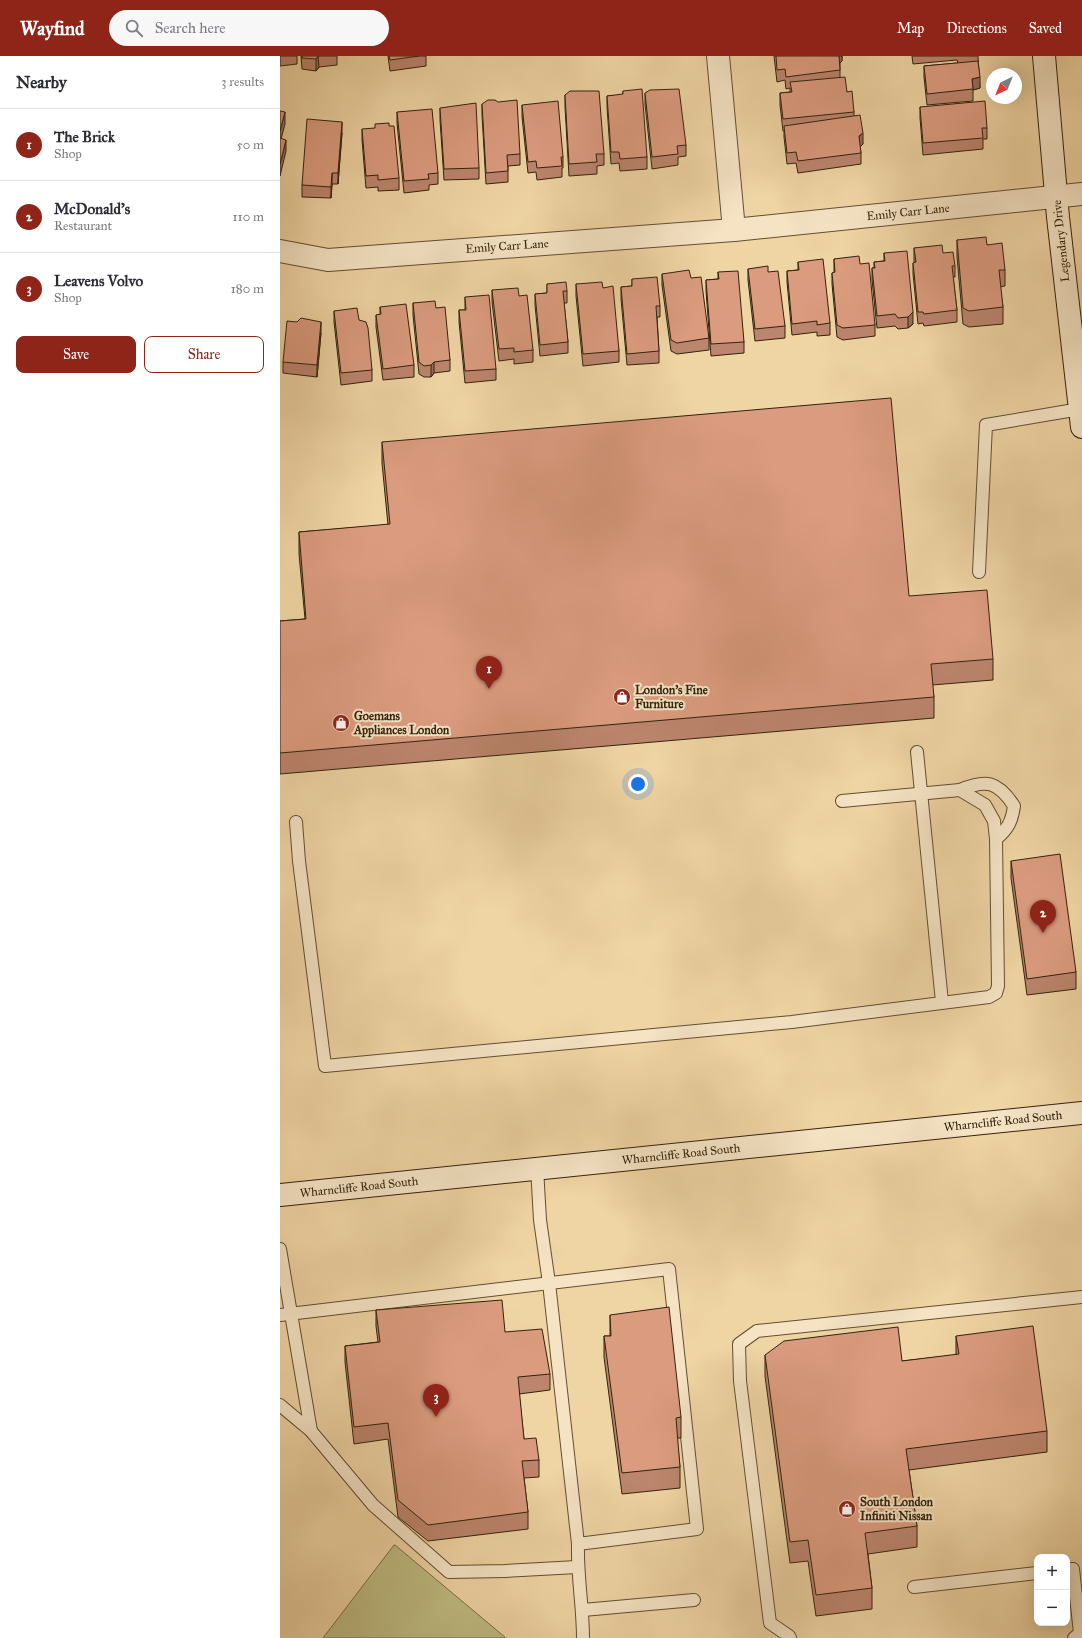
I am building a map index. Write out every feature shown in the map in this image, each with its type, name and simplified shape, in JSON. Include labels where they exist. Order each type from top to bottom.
[{"type":"street","points":[[718,56],[734,230]]},
{"type":"street","name":"Legendary Drive","points":[[1044,56],[1056,197],[1081,418]]},
{"type":"street","name":"Emily Carr Lane","points":[[280,251],[328,260],[734,230],[1082,194]]},
{"type":"street","name":"Wharncliffe Road South","points":[[280,1195],[1082,1114]]},
{"type":"lane","points":[[980,572],[986,425],[1081,418]]},
{"type":"lane","points":[[917,752],[942,1002]]},
{"type":"lane","points":[[842,801],[960,790],[973,784],[989,782],[1005,792],[1014,806],[1012,821],[1005,831],[996,839]]},
{"type":"lane","points":[[296,822],[299,861],[325,1066],[792,1022],[989,997],[996,993],[998,986],[996,839],[994,822],[985,805],[960,790]]},
{"type":"lane","points":[[537,1168],[540,1220],[550,1283],[578,1544],[577,1567],[583,1610],[584,1638]]},
{"type":"lane","points":[[280,1249],[286,1314],[312,1431]]},
{"type":"lane","points":[[286,1314],[669,1269],[697,1529],[578,1544]]},
{"type":"lane","points":[[790,1638],[770,1623],[740,1381],[739,1344],[757,1331],[1082,1297]]},
{"type":"lane","points":[[280,1405],[312,1431],[373,1505],[449,1572],[577,1567]]},
{"type":"lane","points":[[1070,1569],[1072,1569],[1080,1632],[1074,1638]]},
{"type":"lane","points":[[914,1587],[1034,1573]]},
{"type":"lane","points":[[583,1610],[694,1600]]},
{"type":"shaded area","points":[[395,1545],[506,1638],[323,1638]]},
{"type":"building","points":[[302,56],[318,56],[316,59],[302,58]]},
{"type":"building","points":[[389,56],[419,56],[390,60]]},
{"type":"building","points":[[776,56],[839,56],[840,70],[786,77],[785,69],[777,70]]},
{"type":"building","points":[[978,61],[980,77],[972,79],[973,89],[927,94],[924,66]]},
{"type":"building","points":[[845,77],[847,92],[852,91],[854,112],[783,119],[780,93],[792,92],[790,82]]},
{"type":"building","points":[[642,89],[647,157],[620,159],[619,152],[611,152],[607,96],[623,94],[623,91]]},
{"type":"building","points":[[679,89],[686,145],[677,146],[678,154],[652,157],[645,93],[650,90]]},
{"type":"building","points":[[570,91],[599,91],[604,154],[596,154],[597,162],[569,164],[565,95]]},
{"type":"building","points":[[488,100],[495,100],[498,102],[517,100],[520,154],[507,155],[508,171],[486,173],[482,104]]},
{"type":"building","points":[[558,101],[563,157],[561,157],[562,166],[537,168],[536,161],[528,162],[522,105]]},
{"type":"building","points":[[985,101],[987,128],[982,128],[983,138],[923,143],[920,107]]},
{"type":"building","points":[[476,103],[479,168],[444,169],[440,108]]},
{"type":"building","points":[[432,109],[438,173],[428,174],[429,179],[404,181],[397,112]]},
{"type":"building","points":[[280,111],[285,112],[280,131]]},
{"type":"building","points":[[860,115],[863,133],[859,136],[861,153],[798,161],[796,152],[787,153],[784,126]]},
{"type":"building","points":[[307,119],[342,122],[338,173],[332,173],[331,187],[302,185]]},
{"type":"building","points":[[389,123],[389,126],[394,126],[399,178],[378,180],[378,175],[366,176],[362,129],[375,128],[375,124]]},
{"type":"building","points":[[280,138],[286,140],[280,164]]},
{"type":"building","points":[[986,237],[987,245],[1002,243],[1005,270],[999,270],[1003,307],[969,311],[963,308],[957,240]]},
{"type":"building","points":[[942,245],[943,253],[953,252],[955,266],[952,266],[957,310],[924,314],[923,312],[918,312],[913,263],[916,262],[914,248]]},
{"type":"building","points":[[907,251],[913,312],[908,317],[898,318],[895,314],[877,316],[872,268],[875,268],[874,262],[885,261],[884,253]]},
{"type":"building","points":[[859,256],[860,264],[869,263],[875,325],[843,328],[837,325],[832,273],[835,272],[834,259]]},
{"type":"building","points":[[823,259],[830,323],[817,325],[817,321],[792,324],[787,271],[799,270],[798,262]]},
{"type":"building","points":[[768,266],[768,272],[778,271],[785,326],[755,329],[748,269]]},
{"type":"building","points":[[689,270],[691,278],[701,277],[709,338],[677,343],[671,340],[662,274]]},
{"type":"building","points":[[738,271],[744,342],[711,344],[706,280],[719,279],[718,272]]},
{"type":"building","points":[[657,277],[660,306],[656,306],[659,351],[627,354],[621,287],[632,286],[632,279]]},
{"type":"building","points":[[566,282],[567,291],[563,291],[568,342],[540,345],[535,294],[547,293],[547,284]]},
{"type":"building","points":[[602,282],[603,288],[613,286],[619,351],[583,354],[576,284]]},
{"type":"building","points":[[518,288],[519,296],[527,295],[533,350],[514,352],[514,348],[499,349],[492,290]]},
{"type":"building","points":[[489,295],[496,369],[465,371],[459,310],[466,310],[465,297]]},
{"type":"building","points":[[435,301],[436,308],[445,307],[450,360],[434,362],[431,365],[424,366],[419,362],[413,303]]},
{"type":"building","points":[[406,304],[414,365],[383,369],[376,315],[381,314],[380,307]]},
{"type":"building","points":[[357,308],[359,320],[366,322],[368,328],[372,370],[341,373],[334,311]]},
{"type":"building","points":[[301,318],[321,322],[317,365],[283,362],[287,321],[297,322]]},
{"type":"building","points":[[891,398],[909,596],[987,590],[993,659],[931,664],[934,697],[280,753],[280,621],[306,619],[299,532],[390,524],[382,442]]},
{"type":"building","points":[[1060,854],[1076,972],[1027,979],[1011,861]]},
{"type":"building","points":[[502,1300],[505,1332],[542,1329],[550,1374],[518,1377],[524,1439],[536,1438],[539,1460],[522,1461],[528,1512],[428,1525],[398,1500],[388,1423],[354,1427],[345,1346],[380,1342],[376,1310]]},
{"type":"building","points":[[669,1307],[681,1417],[676,1418],[680,1467],[622,1473],[604,1336],[611,1336],[610,1315]]},
{"type":"building","name":"South London Infiniti Nissan","points":[[1033,1326],[1047,1431],[906,1449],[917,1526],[865,1533],[872,1588],[816,1595],[808,1540],[790,1542],[765,1355],[784,1341],[898,1327],[902,1361],[959,1354],[956,1336]]},
{"type":"place","name":"The Brick","points":[[489,689]]},
{"type":"place","name":"London's Fine Furniture","points":[[622,697]]},
{"type":"place","name":"Goemans Appliances London","points":[[341,723]]},
{"type":"place","name":"McDonald's","points":[[1043,933]]},
{"type":"place","name":"Leavens Volvo","points":[[436,1417]]},
{"type":"place","name":"South London Infiniti Nissan","points":[[847,1509]]}]
